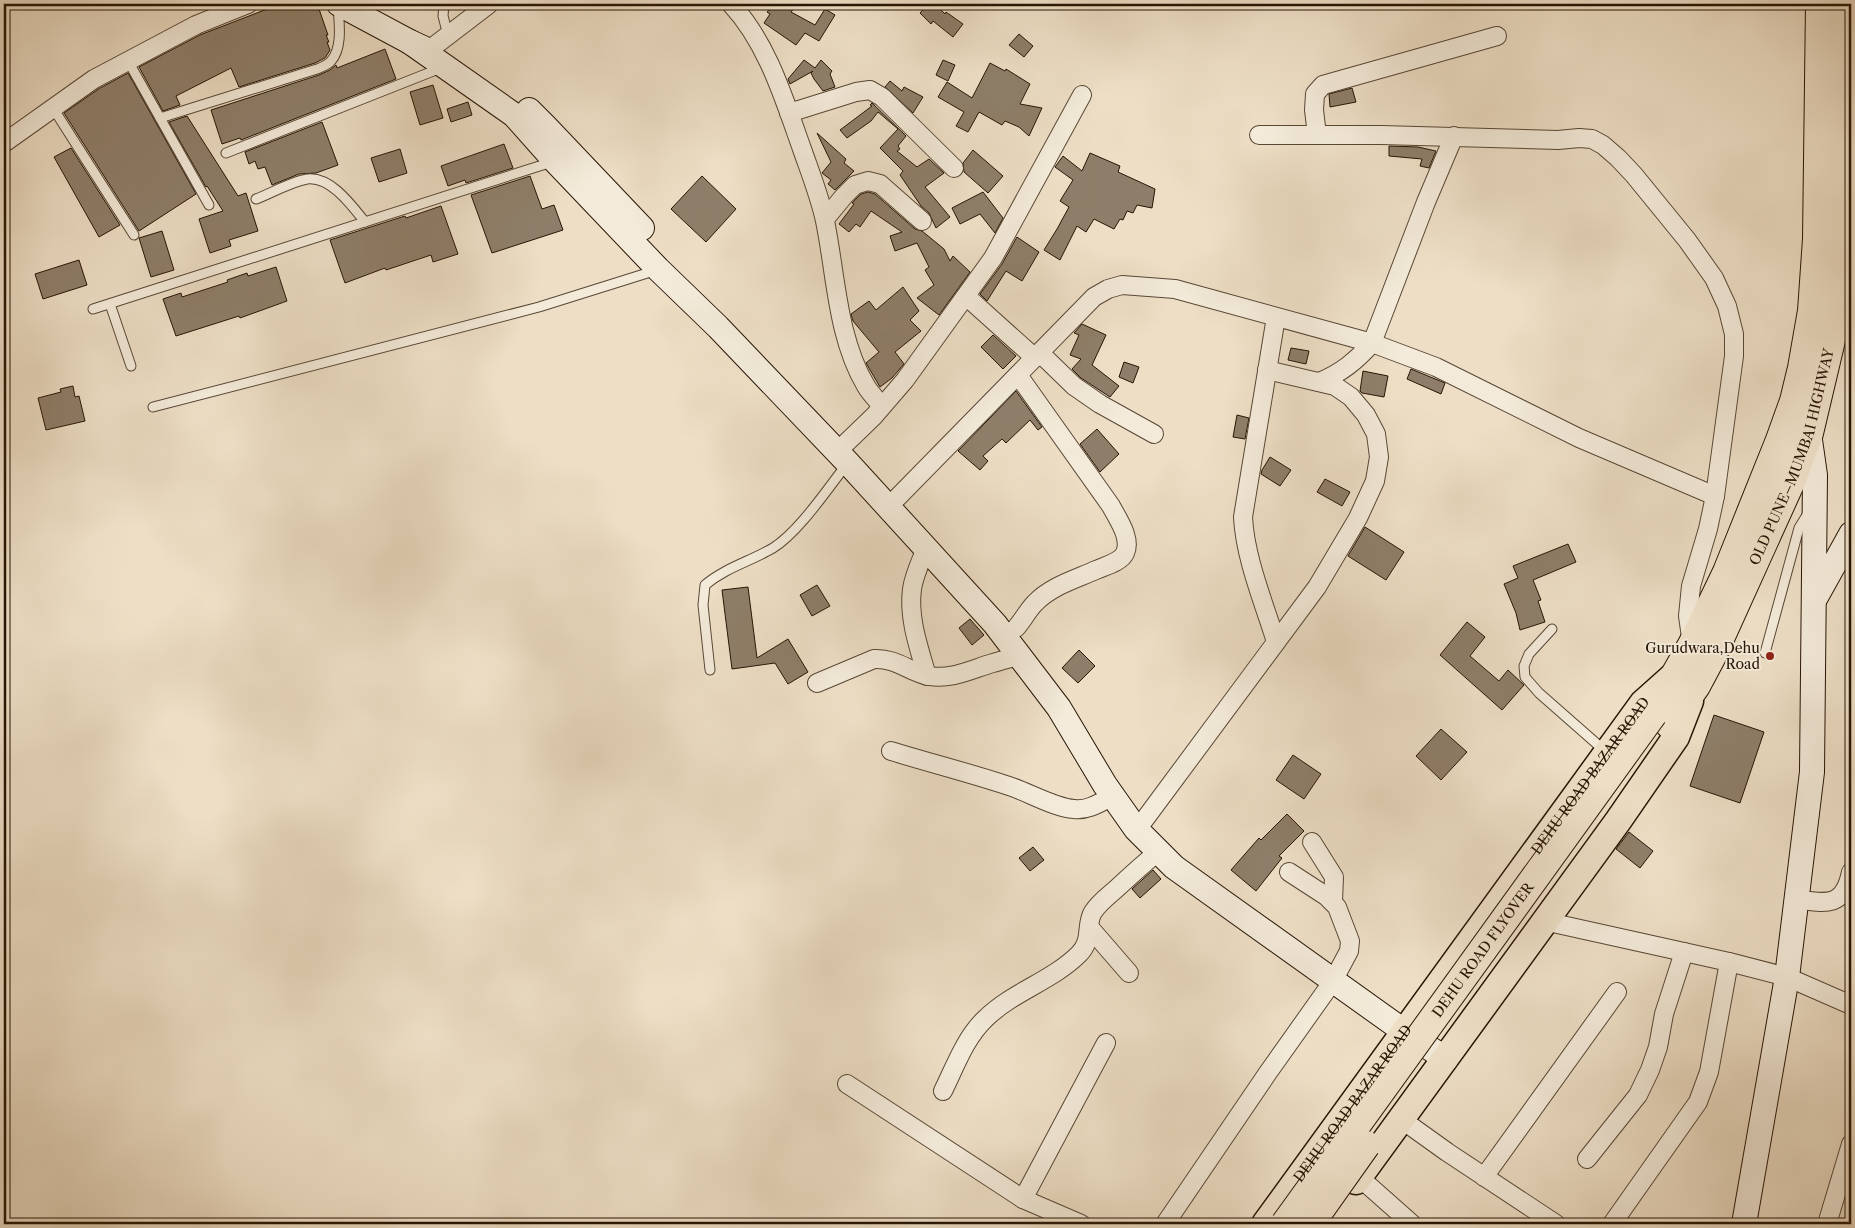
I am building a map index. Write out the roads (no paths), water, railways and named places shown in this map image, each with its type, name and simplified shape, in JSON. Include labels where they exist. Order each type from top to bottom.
[{"type":"highway","name":"OLD PUNE–MUMBAI HIGHWAY","points":[[1686,680],[1692,645],[1728,572],[1780,440],[1794,401],[1802,368],[1812,310],[1817,239],[1820,4]]},
{"type":"highway","name":"OLD PUNE–MUMBAI HIGHWAY","points":[[1686,680],[1712,656],[1792,477],[1809,433],[1832,340],[1841,238],[1844,4]]},
{"type":"highway","name":"DEHU ROAD FLYOVER","points":[[1310,1224],[1661,719],[1686,680]]},
{"type":"highway","name":"DEHU ROAD FLYOVER","points":[[1286,1224],[1661,719]]},
{"type":"main road","name":"DEHU ROAD BAZAR ROAD","points":[[1265,1224],[1643,703],[1686,680]]},
{"type":"main road","points":[[1324,1224],[1446,1059],[1618,821],[1676,737],[1686,680]]},
{"type":"street","points":[[4,143],[94,79],[196,25],[248,4]]},
{"type":"street","points":[[338,4],[427,53],[514,115],[658,269],[708,309]]},
{"type":"street","points":[[427,53],[489,4]]},
{"type":"street","points":[[731,4],[757,40],[776,78],[825,219],[838,304],[852,352],[866,387],[882,406]]},
{"type":"street","points":[[1317,135],[1314,110],[1315,94],[1323,85],[1497,36]]},
{"type":"street","points":[[427,53],[465,63],[485,75],[516,98],[546,126],[708,309],[846,454],[926,548],[995,624],[1059,708],[1113,796],[1136,829],[1166,859],[1405,1032],[1446,1059]]},
{"type":"street","points":[[789,113],[856,92],[870,90],[882,97],[954,168]]},
{"type":"street","points":[[846,454],[882,406],[905,380],[993,258],[1082,95]]},
{"type":"street","points":[[1259,135],[1454,136],[1558,140],[1579,138],[1592,139],[1603,145],[1618,158],[1687,240],[1714,278],[1728,306],[1734,334],[1734,356],[1715,496],[1708,529],[1691,586],[1688,616],[1692,645]]},
{"type":"street","points":[[1319,382],[1336,375],[1356,360],[1372,343],[1426,202],[1454,136]]},
{"type":"street","points":[[825,219],[855,185],[868,181],[880,184],[922,221]]},
{"type":"street","points":[[897,498],[1094,297],[1108,289],[1122,285],[1175,289],[1372,343],[1436,367],[1579,438],[1715,496]]},
{"type":"street","points":[[966,296],[1074,386],[1100,404],[1154,434]]},
{"type":"street","points":[[1276,317],[1243,517],[1244,534],[1249,556],[1276,642]]},
{"type":"street","points":[[1142,823],[1317,587],[1358,518],[1375,480],[1379,457],[1376,434],[1352,397],[1336,386],[1267,370]]},
{"type":"street","points":[[1016,628],[1035,603],[1043,596],[1058,587],[1117,561],[1125,553],[1126,543],[1123,530],[1111,506],[1018,375]]},
{"type":"street","points":[[1744,1224],[1787,977],[1812,772],[1814,475],[1809,433]]},
{"type":"street","points":[[846,454],[897,498],[983,586],[1052,677],[1166,859]]},
{"type":"street","points":[[1814,601],[1851,534]]},
{"type":"street","points":[[926,548],[912,589],[912,612],[927,676]]},
{"type":"street","points":[[818,682],[874,659],[884,658],[927,676],[941,677],[954,676],[1019,656]]},
{"type":"street","points":[[891,751],[987,778],[1059,806],[1075,810],[1089,808],[1113,796]]},
{"type":"street","points":[[1312,842],[1334,877],[1333,902]]},
{"type":"street","points":[[943,1091],[974,1031],[986,1018],[1064,968],[1081,952],[1087,940],[1093,912],[1103,901],[1166,859]]},
{"type":"street","points":[[1165,1224],[1333,980],[1350,951],[1350,941],[1337,907],[1326,896],[1288,872]]},
{"type":"street","points":[[1797,899],[1830,903],[1842,897],[1849,884],[1851,872]]},
{"type":"street","points":[[1544,921],[1729,962],[1787,977],[1851,1005]]},
{"type":"street","points":[[1090,928],[1129,973]]},
{"type":"street","points":[[1588,1159],[1638,1095],[1650,1070],[1658,1046],[1664,1014],[1684,952]]},
{"type":"street","points":[[1612,1224],[1698,1102],[1709,1072],[1729,962]]},
{"type":"street","points":[[1484,1177],[1617,992]]},
{"type":"street","points":[[1023,1199],[1106,1043]]},
{"type":"street","points":[[847,1084],[1023,1199],[1081,1224]]},
{"type":"street","points":[[1402,1119],[1484,1177],[1556,1224]]},
{"type":"street","points":[[1827,1224],[1851,1144]]},
{"type":"street","points":[[1359,1177],[1412,1224]]},
{"type":"lane","points":[[160,118],[317,69],[331,62],[336,53],[338,42],[338,4]]},
{"type":"lane","points":[[444,4],[443,16],[448,35]]},
{"type":"lane","points":[[226,153],[427,53]]},
{"type":"lane","points":[[128,61],[208,204]]},
{"type":"lane","points":[[53,108],[134,235]]},
{"type":"lane","points":[[93,309],[555,161]]},
{"type":"lane","points":[[256,199],[302,181],[320,180],[331,186],[365,222]]},
{"type":"lane","points":[[153,407],[539,307],[658,269]]},
{"type":"lane","points":[[110,304],[131,366]]},
{"type":"lane","points":[[710,670],[703,605],[705,585],[774,547],[791,533],[846,454]]},
{"type":"lane","points":[[1765,653],[1799,528],[1814,507]]},
{"type":"lane","points":[[1552,629],[1530,654],[1524,666],[1525,677],[1539,693],[1607,752]]},
{"type":"place","name":"Gurudwara,Dehu Road","points":[[1770,656]]}]
